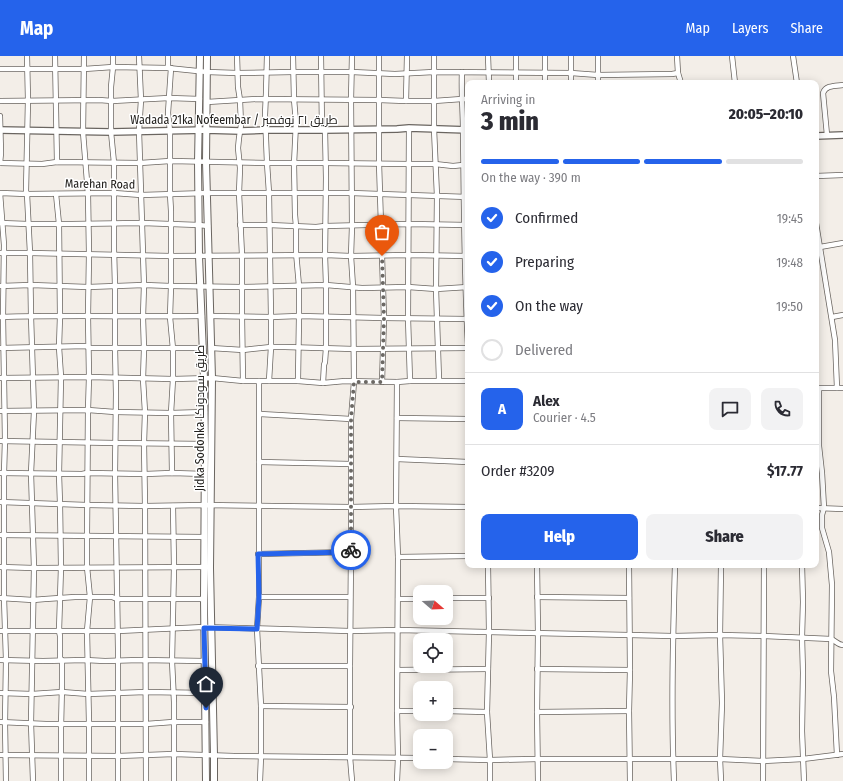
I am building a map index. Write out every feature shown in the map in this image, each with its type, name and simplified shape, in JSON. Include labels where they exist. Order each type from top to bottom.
[{"type":"main road","name":"Jidka Sodonka طريق سودونكا","points":[[200,56],[198,162],[199,256],[204,379],[205,474],[208,506],[204,537],[207,567],[204,599],[214,755],[214,781]]},
{"type":"main road","name":"Jidka Sodonka طريق سودونكا","points":[[206,781],[205,661],[212,378],[206,162],[207,56]]},
{"type":"street","points":[[27,56],[28,100],[26,191],[30,253],[34,411],[31,473],[34,535],[31,724],[33,781]]},
{"type":"street","points":[[55,56],[57,162]]},
{"type":"street","points":[[84,56],[82,132],[88,194],[89,223],[88,316],[90,377],[87,473],[87,567],[90,597],[87,631],[89,781]]},
{"type":"street","points":[[113,56],[111,132],[114,163],[115,254],[115,473],[117,506],[118,781]]},
{"type":"street","points":[[139,56],[141,100],[139,131],[140,194],[144,285],[143,379],[145,412],[144,443],[146,506],[146,781]]},
{"type":"street","points":[[168,56],[170,68],[168,113],[170,131],[171,211],[170,317],[173,349],[171,413],[172,473]]},
{"type":"street","points":[[237,56],[241,125],[238,148],[240,163],[239,193],[242,255],[243,381]]},
{"type":"street","points":[[267,56],[265,115],[270,193],[269,224],[271,286],[271,347],[269,381]]},
{"type":"street","points":[[293,56],[296,130],[294,164],[295,214],[299,316],[298,381]]},
{"type":"street","points":[[322,56],[321,72],[326,178],[326,348],[323,383]]},
{"type":"street","points":[[352,56],[351,256],[354,317],[354,382],[350,464],[350,757],[352,781]]},
{"type":"street","points":[[379,56],[379,163],[384,318],[382,382]]},
{"type":"street","points":[[406,101],[407,56]]},
{"type":"street","points":[[434,56],[434,129],[437,196],[436,289],[439,380]]},
{"type":"street","points":[[488,56],[489,80]]},
{"type":"street","points":[[516,56],[516,80]]},
{"type":"street","points":[[545,56],[545,80]]},
{"type":"street","points":[[571,56],[571,80]]},
{"type":"street","points":[[598,56],[598,80]]},
{"type":"street","points":[[677,56],[680,80]]},
{"type":"street","points":[[732,56],[735,80]]},
{"type":"street","points":[[793,56],[797,80]]},
{"type":"street","points":[[0,68],[170,68],[207,72],[237,73],[352,72],[407,74],[434,72],[488,72],[571,73],[598,75],[678,73]]},
{"type":"street","points":[[462,72],[461,88],[465,122]]},
{"type":"street","points":[[827,135],[823,93],[828,87],[843,85]]},
{"type":"street","points":[[0,101],[112,101],[169,98],[200,99]]},
{"type":"street","points":[[207,102],[294,99],[406,101],[462,99]]},
{"type":"street","points":[[0,116],[0,163],[140,163],[170,161],[294,164],[379,163],[435,164],[453,166],[463,165]]},
{"type":"street","points":[[409,128],[408,318],[410,381]]},
{"type":"street","name":"Wadada 21ka Nofeembar / طريق ٢١ نوفمبر","points":[[0,130],[111,132],[199,130],[397,130],[409,128],[465,129]]},
{"type":"street","points":[[819,136],[843,135]]},
{"type":"street","points":[[465,141],[463,165],[465,186]]},
{"type":"street","points":[[819,176],[843,175]]},
{"type":"street","name":"Marehan Road","points":[[0,193],[170,194],[351,192],[465,197]]},
{"type":"street","points":[[0,193],[2,253],[2,722],[6,755],[6,781]]},
{"type":"street","points":[[56,194],[59,224],[60,316],[59,474],[61,567],[59,631],[60,658],[62,660],[61,781]]},
{"type":"street","points":[[1,223],[59,224],[142,222],[208,226]]},
{"type":"street","points":[[240,225],[269,224],[316,227],[409,224],[465,225]]},
{"type":"street","points":[[819,241],[835,340],[837,388]]},
{"type":"street","points":[[820,247],[843,242]]},
{"type":"street","points":[[2,253],[142,254],[170,256],[325,254],[351,256],[465,256]]},
{"type":"street","points":[[2,286],[31,285],[88,287],[144,285],[242,287],[326,285],[362,288],[408,287],[436,289],[465,287]]},
{"type":"street","points":[[832,317],[843,315]]},
{"type":"street","points":[[2,317],[202,316]]},
{"type":"street","points":[[211,316],[465,319]]},
{"type":"street","points":[[2,348],[86,346],[89,348],[144,349],[203,348]]},
{"type":"street","points":[[211,348],[243,350],[271,347],[438,349],[465,347]]},
{"type":"street","points":[[2,378],[212,378],[243,381],[298,381],[323,383],[439,380],[465,381]]},
{"type":"street","points":[[259,381],[259,597],[257,629],[261,706],[260,781]]},
{"type":"street","points":[[397,382],[397,781]]},
{"type":"street","points":[[819,388],[843,388]]},
{"type":"street","points":[[2,411],[88,410],[171,413],[204,412]]},
{"type":"street","points":[[260,414],[351,419]]},
{"type":"street","points":[[397,418],[465,420]]},
{"type":"street","points":[[819,421],[819,446],[824,508],[822,515],[822,528],[828,552],[832,585],[831,671],[837,755]]},
{"type":"street","points":[[2,441],[205,444]]},
{"type":"street","points":[[397,459],[465,462]]},
{"type":"street","points":[[259,462],[350,464]]},
{"type":"street","points":[[2,473],[205,474]]},
{"type":"street","points":[[2,502],[117,506],[465,507]]},
{"type":"street","points":[[173,506],[174,567],[172,661],[174,693],[174,781]]},
{"type":"street","points":[[819,508],[843,509]]},
{"type":"street","points":[[2,535],[204,537]]},
{"type":"street","points":[[258,554],[351,552]]},
{"type":"street","points":[[398,557],[465,556]]},
{"type":"street","points":[[2,567],[207,567]]},
{"type":"street","points":[[488,568],[489,632],[487,712],[490,781]]},
{"type":"street","points":[[537,568],[538,781]]},
{"type":"street","points":[[629,568],[630,781]]},
{"type":"street","points":[[674,781],[673,636],[675,568]]},
{"type":"street","points":[[721,568],[721,781]]},
{"type":"street","points":[[764,568],[764,781]]},
{"type":"street","points":[[802,568],[802,731],[804,781]]},
{"type":"street","points":[[2,598],[33,600],[45,600],[59,597],[204,599]]},
{"type":"street","points":[[259,597],[350,597]]},
{"type":"street","points":[[537,597],[629,598]]},
{"type":"street","points":[[453,598],[489,598]]},
{"type":"street","points":[[398,599],[413,599]]},
{"type":"street","points":[[2,631],[118,631],[207,628],[350,631],[398,630],[629,636],[720,635],[802,637],[831,640],[843,645]]},
{"type":"street","points":[[3,660],[205,661]]},
{"type":"street","points":[[258,666],[350,666]]},
{"type":"street","points":[[398,670],[488,669]]},
{"type":"street","points":[[537,669],[630,670]]},
{"type":"street","points":[[3,694],[62,692],[88,694],[146,692],[206,693]]},
{"type":"street","points":[[261,706],[351,707]]},
{"type":"street","points":[[397,711],[413,711]]},
{"type":"street","points":[[453,711],[487,712]]},
{"type":"street","points":[[537,712],[629,711]]},
{"type":"street","points":[[2,722],[31,724],[146,724],[206,722]]},
{"type":"street","points":[[0,754],[146,756],[174,754],[413,758]]},
{"type":"street","points":[[453,759],[720,759],[763,761],[803,759],[843,754]]},
{"type":"way so far","points":[[351,550],[350,464],[354,382],[382,382],[384,318],[382,256]]},
{"type":"route","points":[[206,708],[204,628],[257,629],[259,597],[258,554],[351,552],[351,550]]}]
